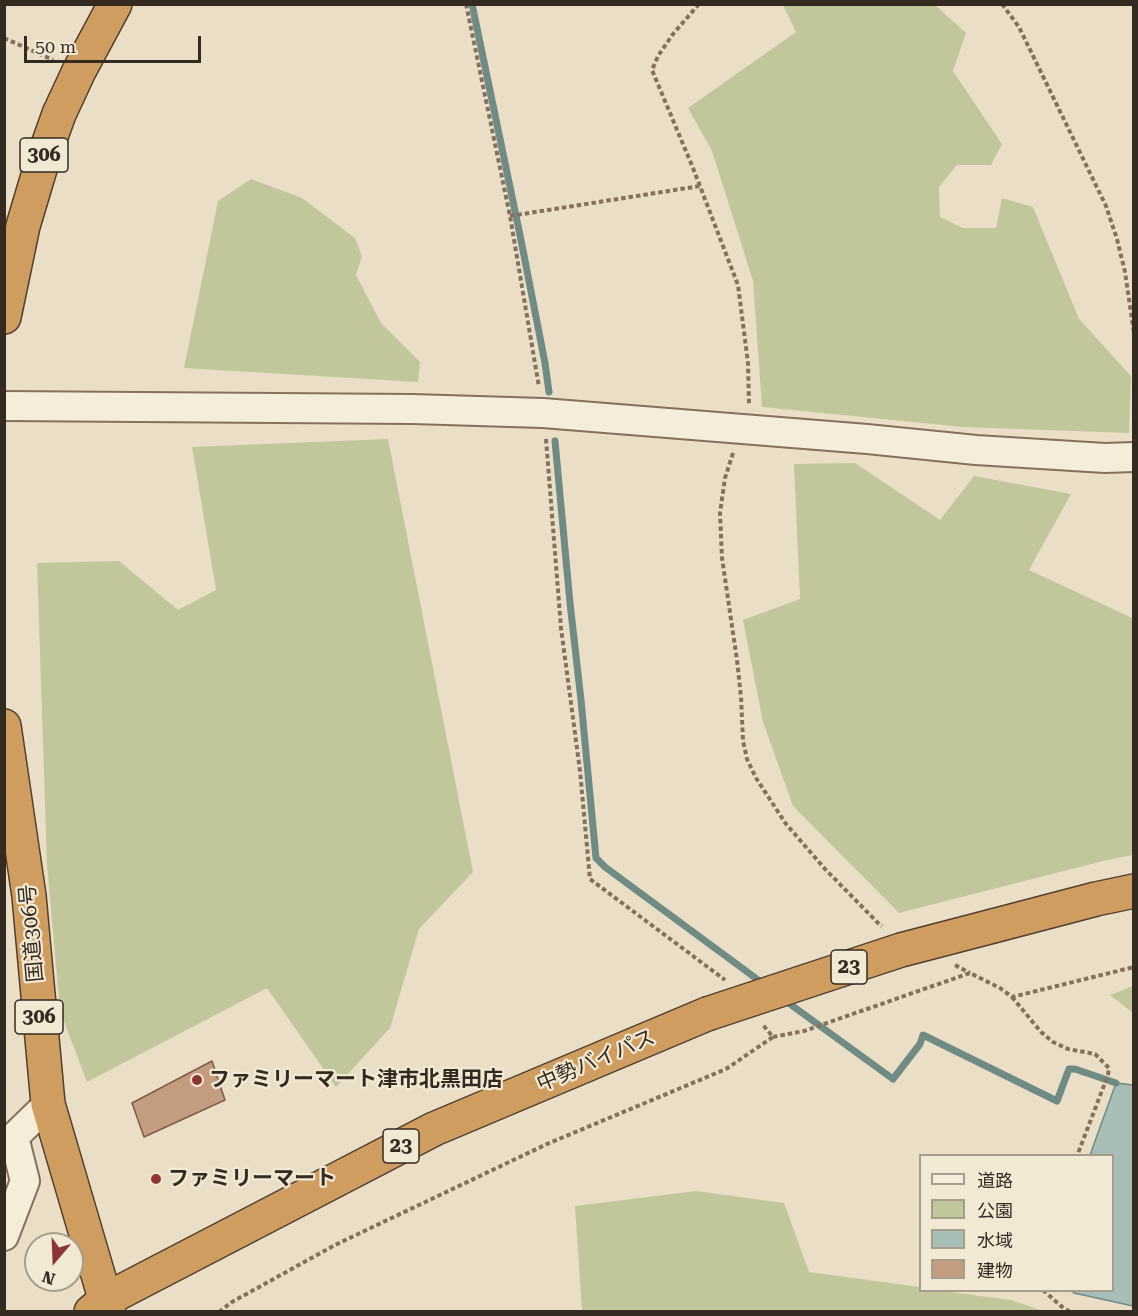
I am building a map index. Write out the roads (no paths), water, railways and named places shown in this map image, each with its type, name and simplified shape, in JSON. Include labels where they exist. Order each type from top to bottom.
[{"type":"highway","name":"306","points":[[4,317],[23,226],[43,159],[59,114],[115,4]]},
{"type":"highway","name":"国道306号","points":[[4,726],[29,896],[48,1104],[102,1308]]},
{"type":"highway","name":"中勢バイパス","points":[[102,1308],[434,1129],[707,1014],[901,950],[1134,891]]},
{"type":"street","points":[[4,406],[412,409],[543,413],[976,450],[1105,458],[1134,457]]},
{"type":"street","points":[[4,1236],[25,1181],[14,1137],[48,1104]]},
{"type":"water","points":[[1116,1083],[1133,1085],[1133,1306],[1072,1292],[1114,1292],[1114,1154],[1090,1154]]},
{"type":"waterway","points":[[472,4],[520,235],[549,392]]},
{"type":"waterway","points":[[555,441],[596,858],[765,985]]},
{"type":"waterway","points":[[783,999],[893,1079],[920,1044],[923,1035],[1057,1101],[1069,1069],[1116,1083]]},
{"type":"place","name":"ファミリーマート津市北黒田店","points":[[197,1080]]},
{"type":"place","name":"ファミリーマート","points":[[156,1179]]}]
